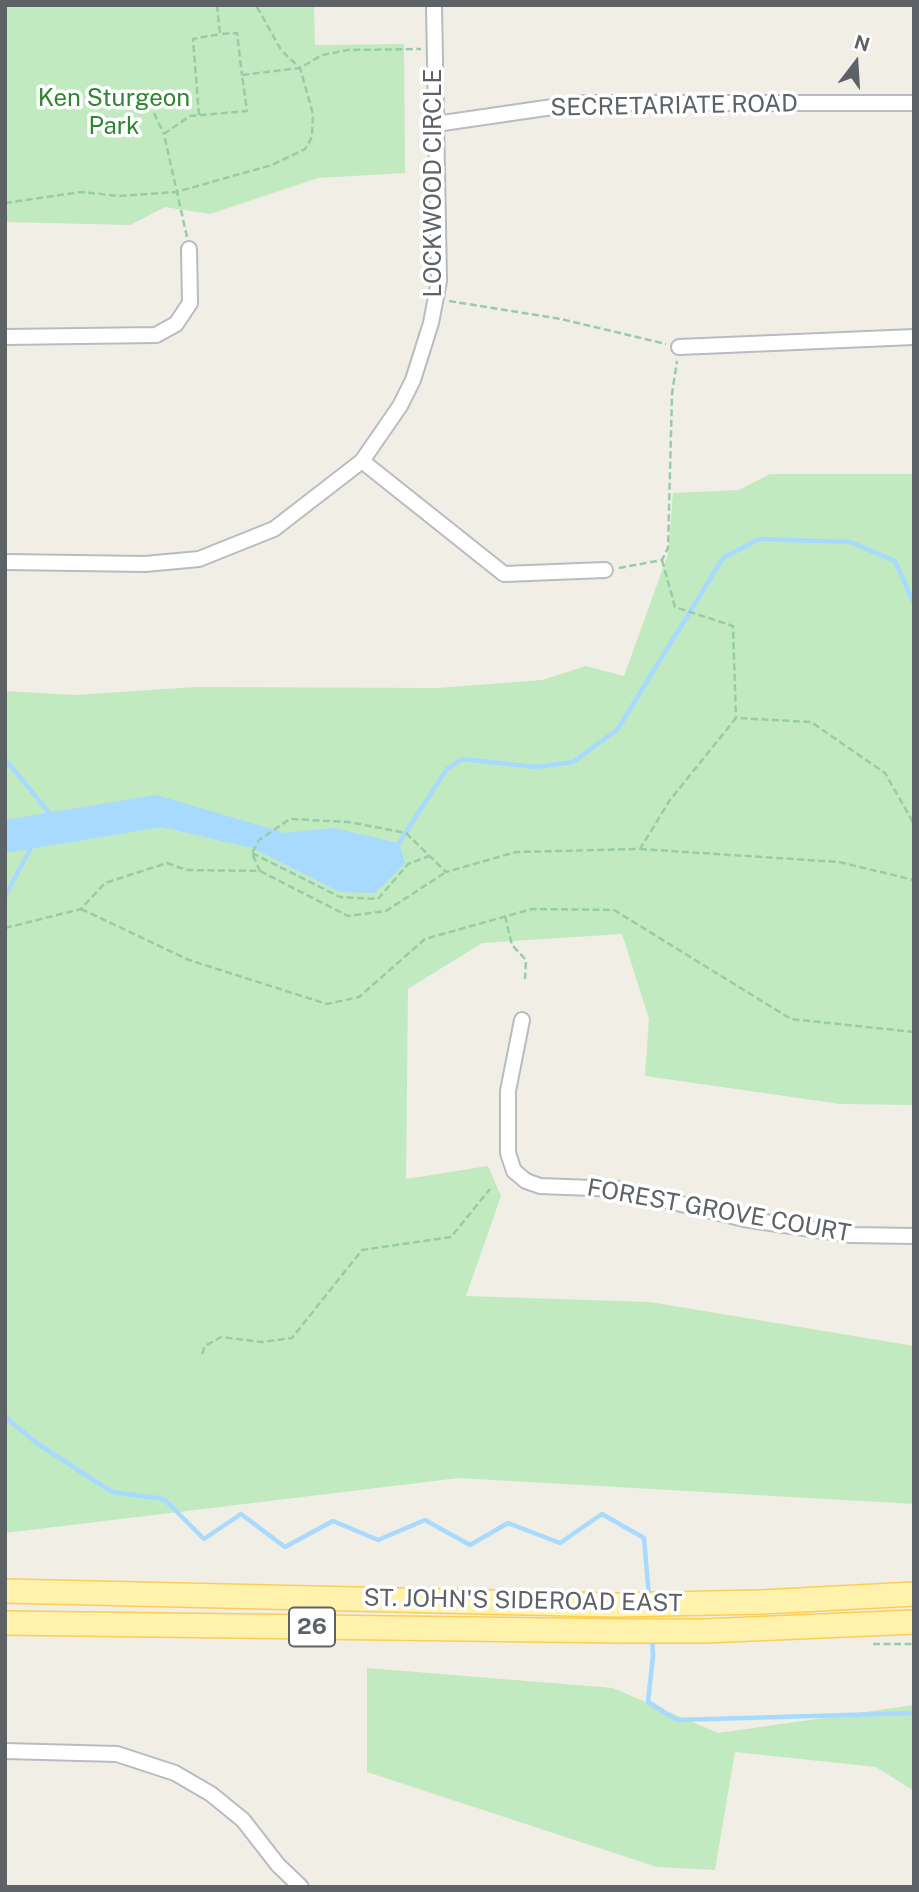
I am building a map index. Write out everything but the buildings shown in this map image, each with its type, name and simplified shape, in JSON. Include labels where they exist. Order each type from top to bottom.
[{"type":"main road","name":"ST. JOHN'S SIDEROAD EAST","points":[[5,1591],[615,1605],[704,1604],[914,1594]]},
{"type":"main road","name":"ST. JOHN'S SIDEROAD EAST","points":[[5,1623],[705,1631],[914,1622]]},
{"type":"street","name":"LOCKWOOD CIRCLE","points":[[5,562],[145,564],[199,559],[274,529],[362,461],[400,406],[413,380],[431,323],[439,281],[434,5]]},
{"type":"street","name":"SECRETARIATE ROAD","points":[[436,124],[580,103],[914,103]]},
{"type":"street","points":[[5,337],[156,335],[176,324],[190,303],[189,249]]},
{"type":"street","points":[[679,347],[914,337]]},
{"type":"street","points":[[362,461],[504,574],[605,570]]},
{"type":"street","name":"FOREST GROVE COURT","points":[[522,1020],[508,1091],[508,1153],[514,1171],[526,1181],[540,1186],[618,1189],[744,1219],[851,1236],[914,1236]]},
{"type":"street","points":[[5,1751],[117,1754],[175,1773],[211,1794],[243,1820],[278,1865],[301,1887]]},
{"type":"path","points":[[217,5],[220,34]]},
{"type":"path","points":[[5,203],[82,192],[118,196],[176,192],[272,165],[304,149],[312,137],[313,114],[300,68],[281,50],[256,5]]},
{"type":"path","points":[[164,134],[190,116],[247,111],[237,33],[193,39],[199,115]]},
{"type":"path","points":[[242,75],[300,68],[321,55],[348,50],[435,49]]},
{"type":"path","points":[[154,113],[164,134],[189,249]]},
{"type":"path","points":[[436,298],[561,319],[679,347],[672,394],[668,548],[662,560],[675,607],[733,626],[736,718],[670,800],[640,849]]},
{"type":"path","points":[[605,570],[662,560]]},
{"type":"path","points":[[736,718],[811,722],[885,773],[914,824]]},
{"type":"path","points":[[252,853],[259,840],[290,819],[349,822],[406,833],[446,872]]},
{"type":"path","points":[[5,928],[81,909],[105,883],[167,863],[187,870],[260,871],[348,916],[386,911],[446,872],[516,852],[640,849],[839,862],[914,880]]},
{"type":"path","points":[[252,853],[340,897],[378,900],[408,864],[429,856]]},
{"type":"path","points":[[252,853],[260,871]]},
{"type":"path","points":[[81,909],[189,960],[327,1004],[359,997],[425,939],[532,909],[614,910],[791,1019],[914,1032]]},
{"type":"path","points":[[505,916],[512,945],[526,960],[525,979]]},
{"type":"path","points":[[202,1354],[205,1346],[221,1337],[262,1342],[292,1338],[362,1250],[451,1237],[490,1189]]},
{"type":"green space","name":"Ken Sturgeon Park","points":[[5,5],[314,5],[315,45],[404,44],[405,173],[318,178],[210,214],[165,207],[130,225],[5,222]]},
{"type":"green space","points":[[770,474],[914,474],[914,1105],[840,1104],[645,1076],[649,1019],[622,934],[482,943],[408,989],[406,1179],[488,1166],[501,1196],[466,1296],[650,1302],[914,1346],[914,1504],[459,1478],[5,1533],[5,691],[75,695],[195,687],[437,688],[542,680],[586,666],[624,676],[668,554],[673,493],[739,490]]},
{"type":"green space","points":[[367,1668],[613,1688],[718,1733],[914,1705],[914,1791],[876,1767],[735,1752],[715,1870],[657,1867],[367,1772]]},
{"type":"water","points":[[156,795],[285,833],[333,828],[399,843],[405,863],[375,893],[340,892],[252,848],[162,827],[5,853],[5,820]]},
{"type":"waterway","points":[[399,843],[446,770],[462,759],[536,767],[573,762],[617,730],[723,558],[759,539],[850,542],[895,561],[914,604]]},
{"type":"waterway","points":[[5,759],[51,815]]},
{"type":"waterway","points":[[5,896],[32,846]]},
{"type":"waterway","points":[[5,1417],[38,1444],[112,1492],[164,1499],[204,1539],[241,1514],[285,1547],[333,1521],[378,1540],[425,1520],[470,1545],[508,1523],[560,1543],[602,1514],[644,1538],[649,1597]]},
{"type":"waterway","points":[[652,1637],[653,1656],[648,1702],[677,1720],[914,1713]]}]
